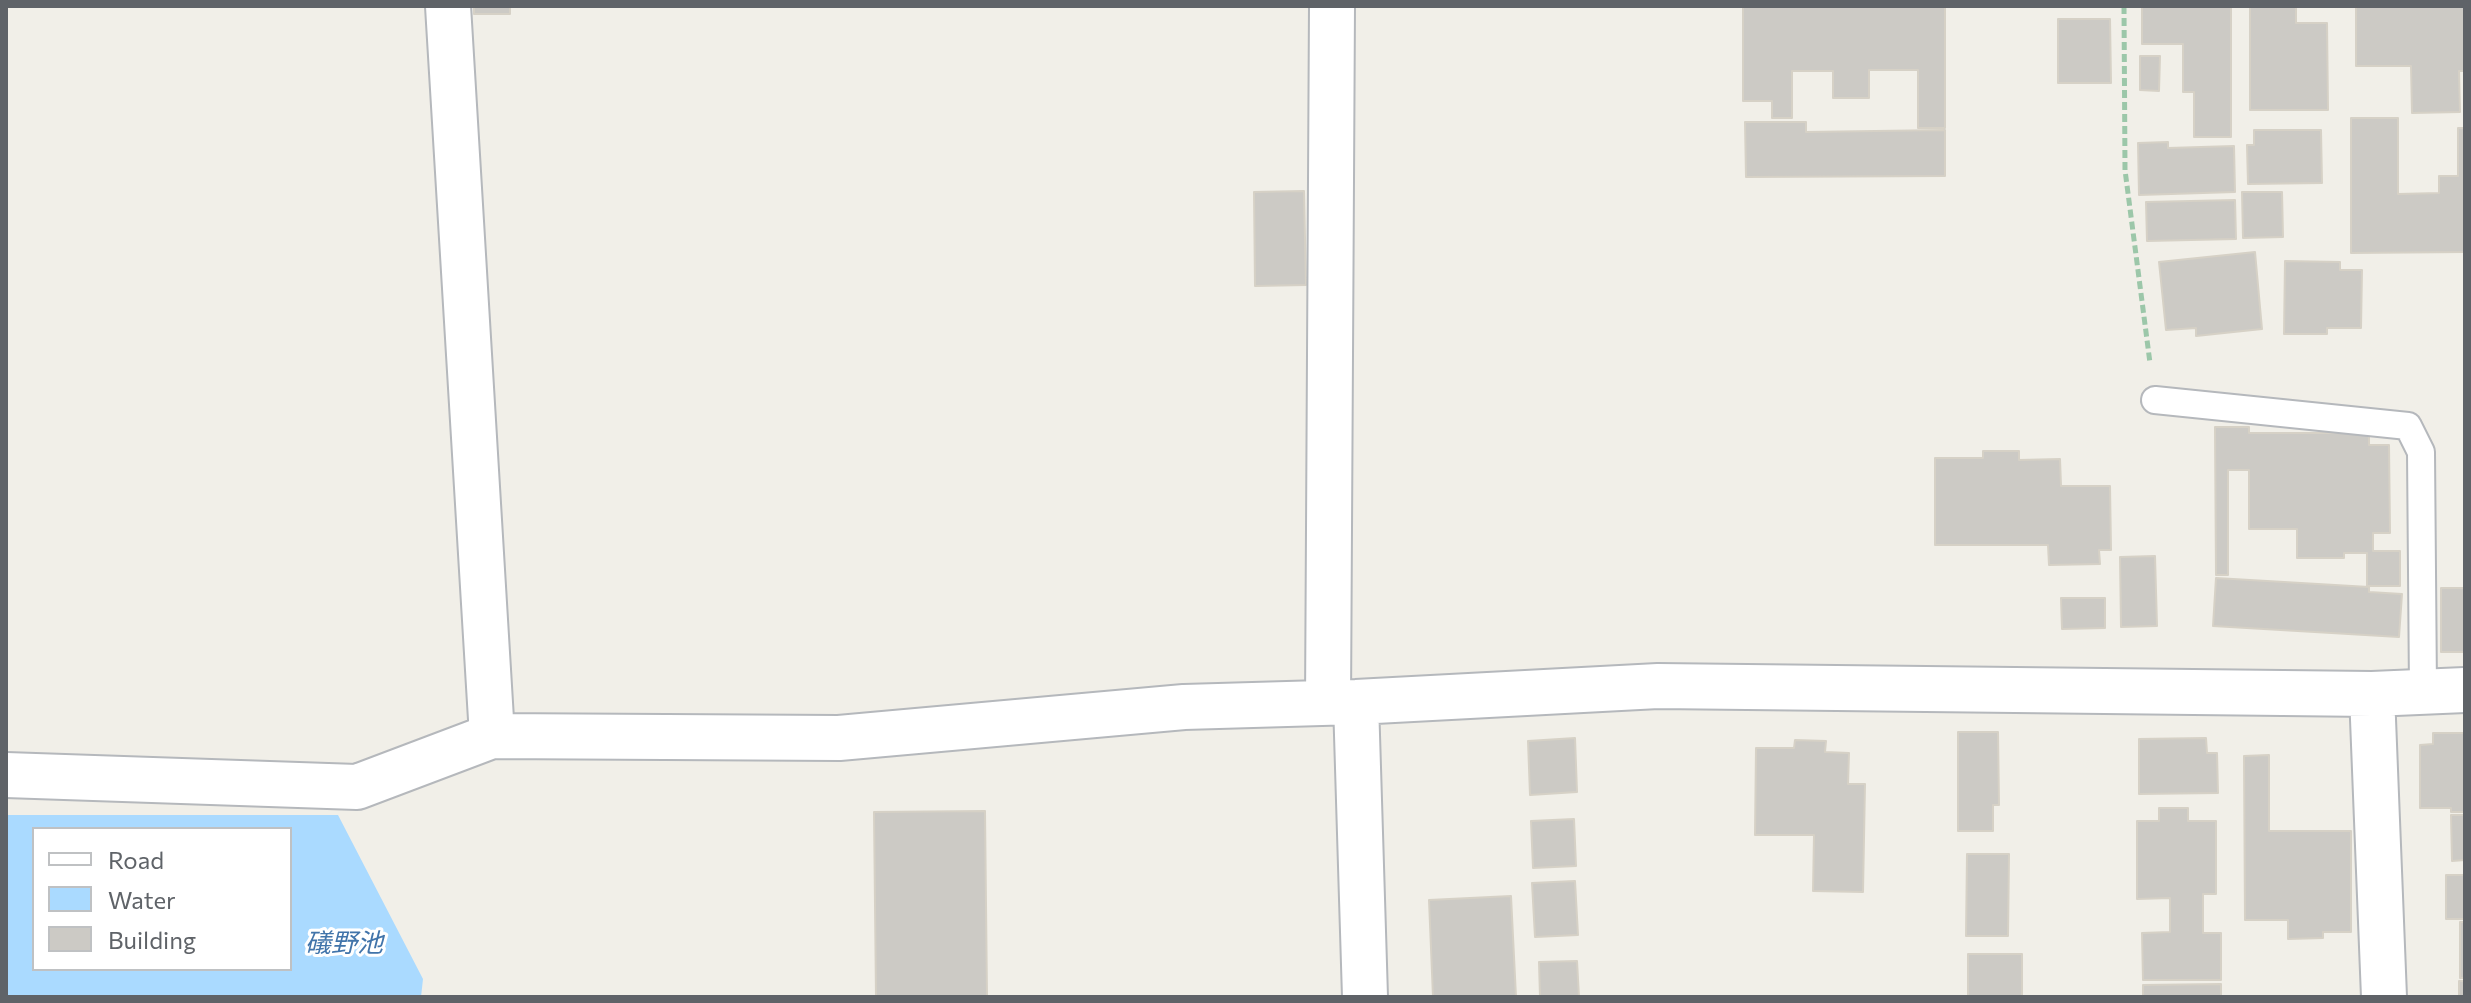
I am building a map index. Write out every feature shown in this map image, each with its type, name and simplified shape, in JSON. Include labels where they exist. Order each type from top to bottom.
[{"type":"street","points":[[448,6],[492,736]]},
{"type":"street","points":[[1332,6],[1342,702],[1365,997]]},
{"type":"street","points":[[6,775],[357,787],[492,736],[839,738],[1184,707],[1658,686],[2372,694],[2444,690]]},
{"type":"street","points":[[2372,694],[2384,997]]},
{"type":"lane","points":[[2155,400],[2408,426],[2421,452],[2444,690]]},
{"type":"path","points":[[2124,6],[2125,170],[2155,400]]},
{"type":"water","name":"礒野池","points":[[6,815],[338,815],[423,979],[421,997],[6,997]]},
{"type":"building","points":[[474,6],[510,6],[510,14],[474,14]]},
{"type":"building","points":[[1743,6],[1945,6],[1945,128],[1918,128],[1918,70],[1869,70],[1869,98],[1833,98],[1833,71],[1792,71],[1792,118],[1772,118],[1772,101],[1743,101]]},
{"type":"building","points":[[2142,6],[2231,6],[2231,137],[2194,137],[2194,92],[2183,92],[2183,44],[2142,44]]},
{"type":"building","points":[[2250,6],[2296,6],[2296,23],[2327,23],[2328,110],[2250,110]]},
{"type":"building","points":[[2356,6],[2465,6],[2465,71],[2459,71],[2460,112],[2412,113],[2411,66],[2356,66]]},
{"type":"building","points":[[2058,19],[2110,19],[2111,83],[2058,83]]},
{"type":"building","points":[[2140,56],[2160,56],[2159,91],[2140,90]]},
{"type":"building","points":[[2351,118],[2398,118],[2398,194],[2439,193],[2439,176],[2458,176],[2458,128],[2465,128],[2465,252],[2351,253]]},
{"type":"building","points":[[1745,122],[1806,122],[1806,132],[1945,130],[1945,176],[1746,177]]},
{"type":"building","points":[[2254,130],[2321,130],[2322,183],[2248,184],[2247,145],[2254,145]]},
{"type":"building","points":[[2168,142],[2168,148],[2234,146],[2235,192],[2139,195],[2138,143]]},
{"type":"building","points":[[1304,191],[1306,285],[1255,286],[1254,192]]},
{"type":"building","points":[[2242,192],[2282,192],[2283,237],[2243,238]]},
{"type":"building","points":[[2235,200],[2236,239],[2147,241],[2146,202]]},
{"type":"building","points":[[2255,252],[2262,329],[2196,336],[2196,328],[2166,330],[2159,262]]},
{"type":"building","points":[[2285,261],[2340,262],[2340,270],[2362,270],[2361,328],[2327,328],[2327,334],[2284,334]]},
{"type":"building","points":[[2215,427],[2249,427],[2249,433],[2369,433],[2369,445],[2389,445],[2390,533],[2373,533],[2373,551],[2400,551],[2400,586],[2367,586],[2367,553],[2344,553],[2344,558],[2297,558],[2297,529],[2249,529],[2249,470],[2228,470],[2228,575],[2216,575]]},
{"type":"building","points":[[1983,451],[2019,451],[2019,460],[2060,459],[2061,486],[2110,486],[2111,550],[2099,550],[2100,564],[2049,565],[2048,545],[1935,545],[1935,458],[1983,458]]},
{"type":"building","points":[[2155,556],[2157,626],[2121,627],[2120,557]]},
{"type":"building","points":[[2216,578],[2369,587],[2369,592],[2402,594],[2399,637],[2213,626]]},
{"type":"building","points":[[2441,588],[2465,588],[2465,652],[2441,652]]},
{"type":"building","points":[[2061,598],[2105,598],[2105,628],[2062,629]]},
{"type":"building","points":[[1958,732],[1998,732],[1999,805],[1993,805],[1993,831],[1958,831]]},
{"type":"building","points":[[2433,733],[2465,733],[2465,812],[2451,812],[2451,808],[2420,808],[2420,745],[2433,744]]},
{"type":"building","points":[[1575,738],[1577,792],[1530,795],[1528,741]]},
{"type":"building","points":[[2206,738],[2207,753],[2217,753],[2218,793],[2139,794],[2139,739]]},
{"type":"building","points":[[1795,740],[1826,741],[1825,752],[1849,753],[1848,784],[1865,784],[1863,892],[1813,891],[1814,835],[1755,835],[1756,748],[1794,748]]},
{"type":"building","points":[[2269,755],[2269,831],[2351,831],[2351,932],[2323,932],[2323,938],[2288,939],[2288,920],[2245,920],[2244,756]]},
{"type":"building","points":[[2159,808],[2188,808],[2188,821],[2216,821],[2216,894],[2203,894],[2203,933],[2221,933],[2221,980],[2143,980],[2142,933],[2170,932],[2170,898],[2137,899],[2137,821],[2159,821]]},
{"type":"building","points":[[985,811],[987,997],[876,997],[874,812]]},
{"type":"building","points":[[2451,815],[2465,815],[2465,860],[2452,861]]},
{"type":"building","points":[[1574,819],[1576,866],[1533,868],[1531,821]]},
{"type":"building","points":[[1967,854],[2009,854],[2008,936],[1966,936]]},
{"type":"building","points":[[2446,875],[2465,875],[2465,919],[2446,919]]},
{"type":"building","points":[[1575,881],[1578,935],[1535,937],[1532,883]]},
{"type":"building","points":[[1511,896],[1516,997],[1433,997],[1429,900]]},
{"type":"building","points":[[2460,922],[2465,922],[2465,978],[2460,978]]},
{"type":"building","points":[[1968,954],[2022,954],[2022,997],[1968,997]]},
{"type":"building","points":[[1577,961],[1579,997],[1540,997],[1539,962]]},
{"type":"building","points":[[2459,981],[2465,981],[2465,997],[2459,997]]},
{"type":"building","points":[[2221,984],[2221,997],[2143,997],[2143,985]]}]
